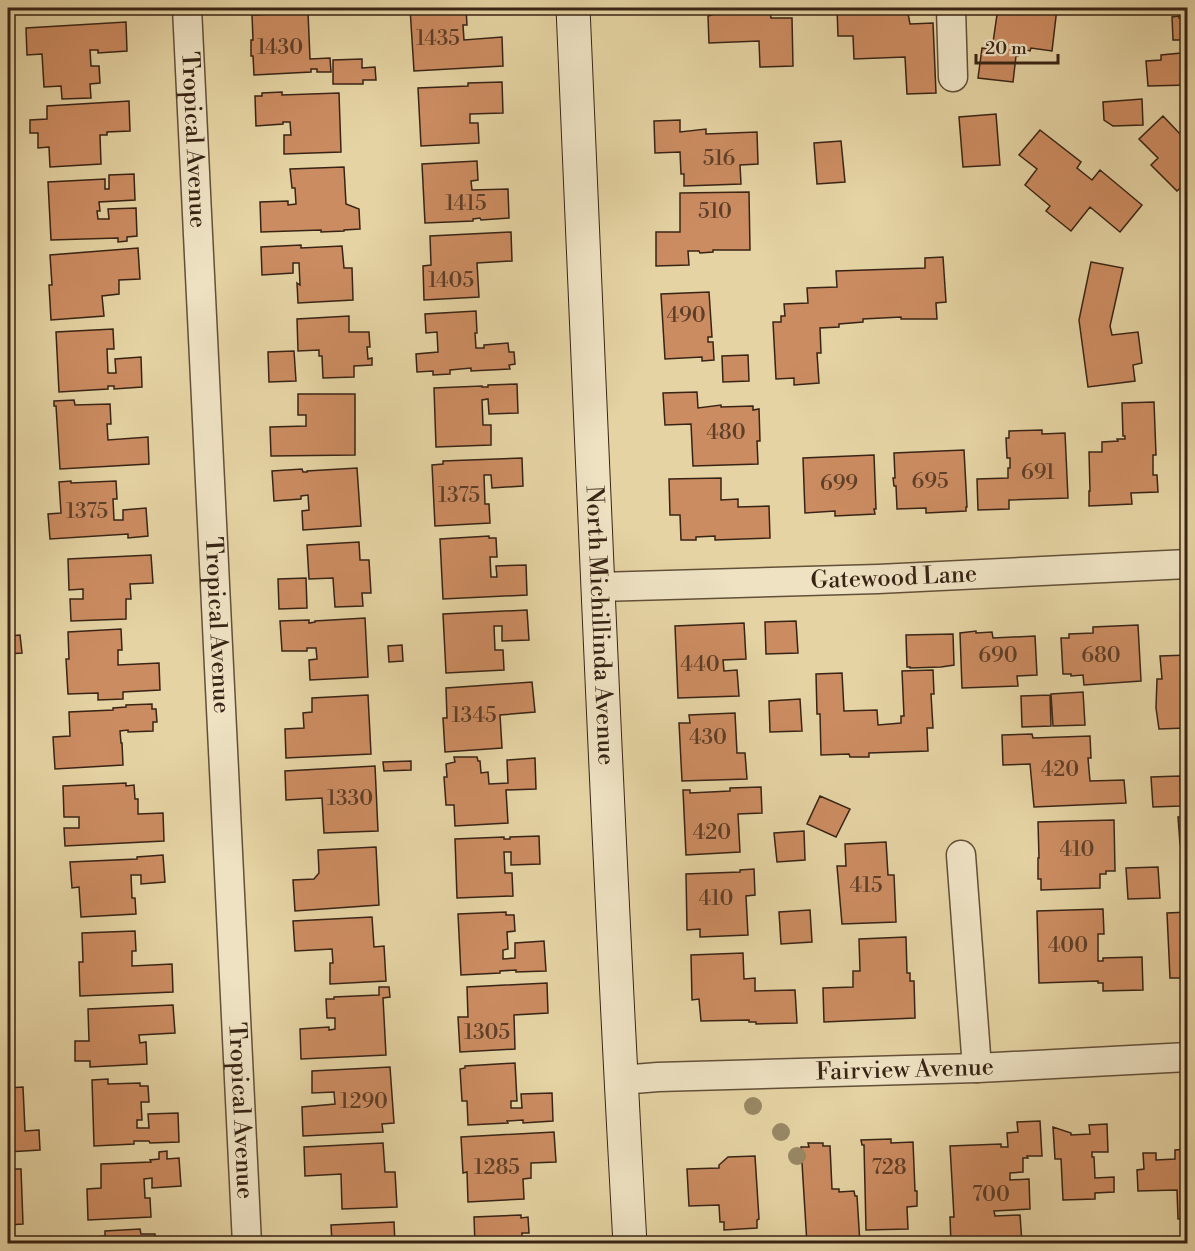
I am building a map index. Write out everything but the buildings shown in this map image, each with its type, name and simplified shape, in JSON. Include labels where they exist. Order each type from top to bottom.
[{"type":"street","name":"Tropical Avenue","points":[[188,8],[247,1244]]},
{"type":"street","name":"North Michillinda Avenue","points":[[573,8],[630,1244]]},
{"type":"street","points":[[951,8],[953,77]]},
{"type":"street","name":"Gatewood Lane","points":[[598,587],[878,579],[1188,564]]},
{"type":"street","points":[[961,855],[977,1068]]},
{"type":"street","name":"Fairview Avenue","points":[[621,1080],[977,1068],[1188,1057]]}]
